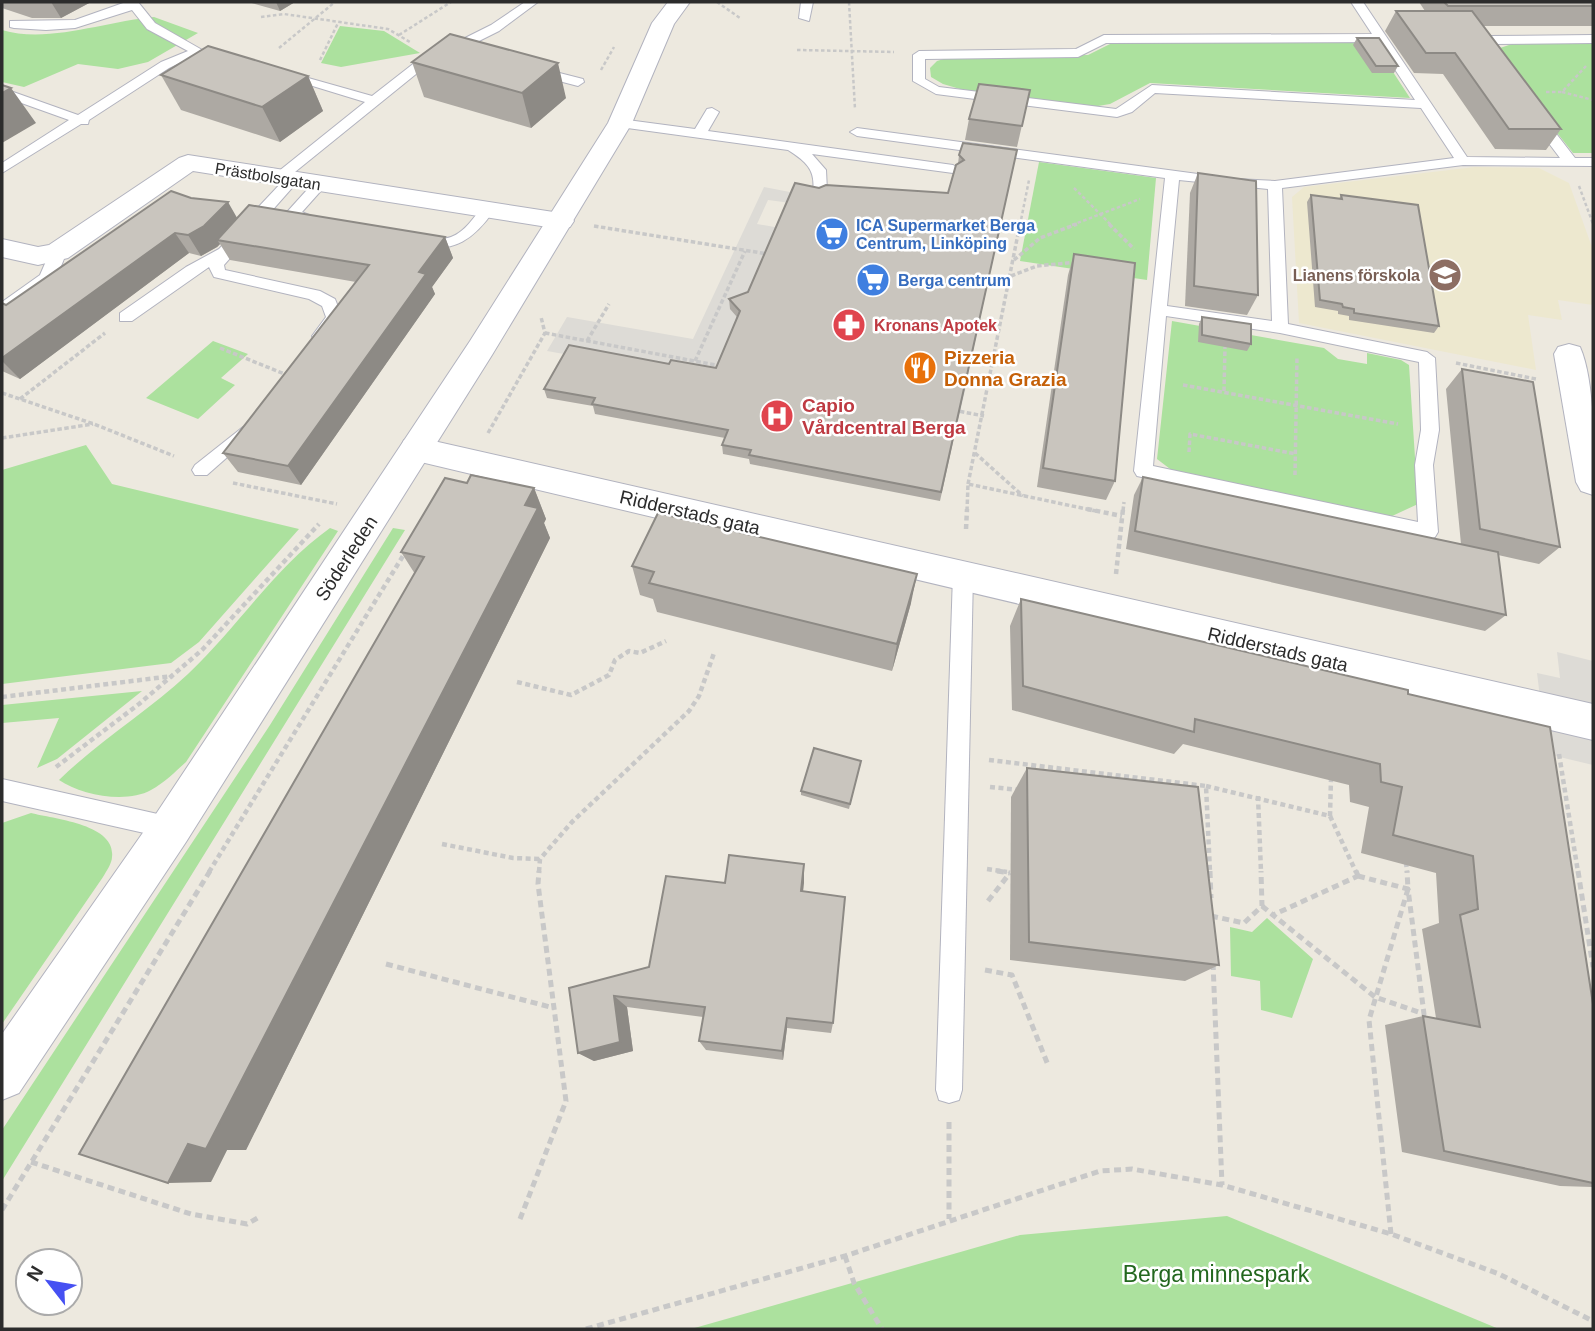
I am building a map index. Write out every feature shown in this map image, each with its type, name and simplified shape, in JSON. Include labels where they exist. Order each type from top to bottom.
[{"type":"street","name":"Söderleden","points":[[2,1076],[170,828],[416,449],[620,123],[661,13],[679,2]]},
{"type":"street","name":"Prästbolsgatan","points":[[58,252],[188,163],[560,220]]},
{"type":"street","points":[[2,248],[38,256],[58,252]]},
{"type":"street","points":[[1569,354],[1584,388],[1593,482]]},
{"type":"street","name":"Ridderstads gata","points":[[416,449],[1593,722]]},
{"type":"lane","points":[[288,376],[334,317],[329,303],[314,295],[219,273],[216,265],[224,252],[286,179],[374,101],[417,67],[495,28],[532,2]]},
{"type":"lane","points":[[805,18],[807,2]]},
{"type":"lane","points":[[1357,2],[1463,161]]},
{"type":"lane","points":[[2,169],[83,121],[166,65],[198,51],[151,26],[133,4],[76,25],[47,29],[14,24]]},
{"type":"lane","points":[[1380,38],[1104,39],[1078,52],[919,55],[919,80],[936,90],[1117,113],[1127,109],[1152,89],[1425,104]]},
{"type":"lane","points":[[1502,72],[1486,51],[1490,40],[1593,39]]},
{"type":"lane","points":[[455,49],[480,55]]},
{"type":"lane","points":[[259,65],[374,101]]},
{"type":"lane","points":[[518,65],[578,82]]},
{"type":"lane","points":[[2,92],[83,121]]},
{"type":"lane","points":[[1517,93],[1571,162]]},
{"type":"lane","points":[[700,133],[712,112]]},
{"type":"lane","points":[[620,123],[953,169]]},
{"type":"lane","points":[[857,132],[1038,156],[1171,181],[1275,185],[1463,161],[1593,162]]},
{"type":"lane","points":[[785,145],[813,160],[820,171],[820,191]]},
{"type":"lane","points":[[1160,310],[1280,328],[1427,358],[1430,430],[1424,465],[1428,532],[1143,471],[1152,379],[1160,310],[1165,271],[1171,181]]},
{"type":"lane","points":[[320,184],[294,212],[300,219],[339,226]]},
{"type":"lane","points":[[1275,185],[1280,328]]},
{"type":"lane","points":[[403,238],[441,245],[453,244],[470,234],[488,209]]},
{"type":"lane","points":[[2,309],[47,279],[57,267],[58,252]]},
{"type":"lane","points":[[126,317],[191,270],[224,252]]},
{"type":"lane","points":[[201,470],[235,443],[250,424]]},
{"type":"lane","points":[[949,1090],[963,575]]},
{"type":"lane","points":[[8,797],[170,828]]},
{"type":"path","points":[[259,65],[335,2]]},
{"type":"path","points":[[399,34],[451,2]]},
{"type":"path","points":[[717,2],[740,18]]},
{"type":"path","points":[[849,2],[857,132]]},
{"type":"path","points":[[261,17],[284,14],[388,29],[416,47],[439,57]]},
{"type":"path","points":[[309,81],[338,23]]},
{"type":"path","points":[[599,74],[617,44]]},
{"type":"path","points":[[797,50],[919,55]]},
{"type":"path","points":[[1562,92],[1593,59]]},
{"type":"path","points":[[1517,93],[1562,92],[1593,100]]},
{"type":"path","points":[[1038,156],[1154,269],[1165,271]]},
{"type":"path","points":[[966,529],[968,484],[1038,156]]},
{"type":"path","points":[[1571,162],[1593,223]]},
{"type":"path","points":[[1014,261],[1040,238],[1171,181]]},
{"type":"path","points":[[589,226],[769,254]]},
{"type":"path","points":[[695,361],[745,251]]},
{"type":"path","points":[[1011,276],[1037,266],[1087,262]]},
{"type":"path","points":[[587,341],[609,304]]},
{"type":"path","points":[[20,400],[126,317]]},
{"type":"path","points":[[1224,391],[1225,321]]},
{"type":"path","points":[[1295,503],[1297,332]]},
{"type":"path","points":[[545,333],[722,366]]},
{"type":"path","points":[[220,348],[288,376]]},
{"type":"path","points":[[1427,358],[1584,388]]},
{"type":"path","points":[[1152,379],[1430,430]]},
{"type":"path","points":[[2,393],[163,450],[223,481],[341,505],[333,512]]},
{"type":"path","points":[[947,409],[984,416]]},
{"type":"path","points":[[2,438],[94,424]]},
{"type":"path","points":[[1186,481],[1190,434],[1296,454]]},
{"type":"path","points":[[975,453],[1024,496]]},
{"type":"path","points":[[968,484],[1122,516]]},
{"type":"path","points":[[1111,610],[1124,502]]},
{"type":"path","points":[[8,797],[174,676],[230,621],[324,519]]},
{"type":"path","points":[[2,1210],[409,546]]},
{"type":"path","points":[[517,682],[571,695],[609,675],[615,660],[629,651],[640,653],[666,641]]},
{"type":"path","points":[[520,1220],[566,1101],[538,884],[540,859],[572,822],[689,711],[699,696],[714,653]]},
{"type":"path","points":[[2,698],[174,676]]},
{"type":"path","points":[[1553,712],[1593,967]]},
{"type":"path","points":[[987,760],[1206,786],[1258,796],[1330,816]]},
{"type":"path","points":[[1331,764],[1330,816],[1358,876]]},
{"type":"path","points":[[1206,786],[1212,930]]},
{"type":"path","points":[[986,787],[1024,791]]},
{"type":"path","points":[[1258,796],[1262,906],[1375,997],[1424,1014],[1405,849]]},
{"type":"path","points":[[442,844],[513,858],[540,859]]},
{"type":"path","points":[[986,869],[1010,873],[986,904]]},
{"type":"path","points":[[1273,915],[1358,876],[1408,889]]},
{"type":"path","points":[[1391,1234],[1369,1020],[1408,889]]},
{"type":"path","points":[[1199,894],[1211,896]]},
{"type":"path","points":[[1211,916],[1244,923],[1262,906]]},
{"type":"path","points":[[1213,957],[1222,1185]]},
{"type":"path","points":[[386,964],[555,1008]]},
{"type":"path","points":[[985,970],[1012,975],[1048,1065]]},
{"type":"path","points":[[949,1090],[949,1220]]},
{"type":"path","points":[[31,1162],[191,1214],[247,1224],[261,1216]]},
{"type":"path","points":[[586,1329],[845,1256],[1100,1171],[1132,1169],[1222,1185],[1391,1234],[1499,1274],[1593,1321]]},
{"type":"path","points":[[845,1256],[854,1283],[882,1329]]},
{"type":"shaded area","name":"Lianens förskola","points":[[1475,167],[1539,168],[1569,183],[1593,250],[1593,305],[1558,300],[1562,320],[1528,315],[1536,370],[1299,323],[1292,197],[1304,187]]},
{"type":"shaded area","points":[[764,187],[795,193],[791,203],[768,200],[757,224],[780,228],[730,346],[966,387],[954,438],[795,409],[671,373],[547,351],[567,317],[693,339]]},
{"type":"shaded area","points":[[1557,652],[1593,661],[1593,765],[1547,754],[1537,673],[1560,678]]},
{"type":"green space","points":[[154,17],[198,33],[148,62],[118,69],[78,64],[24,87],[2,82],[2,30],[20,34],[58,33]]},
{"type":"green space","points":[[340,26],[384,31],[420,53],[341,67],[321,63]]},
{"type":"green space","points":[[1112,43],[1374,43],[1410,98],[1150,83],[1110,104],[1092,107],[960,89],[931,77],[930,68],[937,61],[947,58],[1088,55]]},
{"type":"green space","points":[[1512,44],[1593,44],[1593,153],[1573,153],[1497,57],[1500,48]]},
{"type":"green space","points":[[1039,162],[1156,178],[1147,280],[1020,261]]},
{"type":"green space","points":[[1172,321],[1324,348],[1338,359],[1367,364],[1367,353],[1401,360],[1409,365],[1418,504],[1390,517],[1178,475],[1157,459]]},
{"type":"green space","points":[[213,341],[248,354],[221,378],[235,385],[198,419],[146,398]]},
{"type":"green space","points":[[86,445],[112,484],[299,529],[199,642],[171,663],[2,684],[2,470]]},
{"type":"green space","points":[[330,528],[338,531],[186,762],[156,787],[129,796],[104,796],[79,790],[59,780],[188,674],[274,579]]},
{"type":"green space","points":[[393,528],[405,530],[2,1181],[2,1130],[270,725]]},
{"type":"green space","points":[[142,691],[57,759],[37,768],[59,718],[2,723],[2,705]]},
{"type":"green space","points":[[31,813],[94,830],[111,846],[112,859],[103,877],[2,1024],[2,823]]},
{"type":"green space","points":[[1267,918],[1313,959],[1292,1018],[1261,1010],[1260,981],[1231,976],[1230,927],[1252,932]]},
{"type":"green space","name":"Berga minnespark","points":[[1227,1216],[1499,1329],[691,1329],[1020,1235]]},
{"type":"building","points":[[1444,2],[1593,2],[1593,6],[1448,6]]},
{"type":"building","points":[[1396,11],[1472,11],[1561,129],[1509,129],[1455,53],[1426,53]]},
{"type":"building","points":[[450,34],[558,63],[522,93],[412,62]]},
{"type":"building","points":[[1357,38],[1379,38],[1398,66],[1376,66]]},
{"type":"building","points":[[208,46],[308,76],[262,107],[161,75]]},
{"type":"building","points":[[979,84],[1030,90],[1022,126],[969,119]]},
{"type":"building","points":[[2,85],[11,88],[2,93]]},
{"type":"building","points":[[963,143],[1017,150],[941,492],[749,455],[751,450],[722,445],[728,430],[592,404],[595,398],[544,389],[569,345],[669,364],[671,360],[716,368],[740,311],[729,299],[748,292],[795,183],[819,188],[826,185],[948,193],[956,165],[964,160],[959,155]]},
{"type":"building","points":[[1198,173],[1256,181],[1258,295],[1194,286]]},
{"type":"building","points":[[171,191],[191,198],[228,202],[204,226],[188,235],[175,233],[2,358],[2,303],[6,305]]},
{"type":"building","points":[[1311,195],[1342,199],[1341,195],[1418,205],[1439,326],[1354,313],[1354,309],[1343,307],[1342,304],[1320,300]]},
{"type":"building","points":[[249,205],[445,237],[419,272],[426,274],[288,466],[223,453],[369,265],[217,240]]},
{"type":"building","points":[[1074,254],[1135,263],[1115,481],[1043,468]]},
{"type":"building","points":[[1202,317],[1251,324],[1251,344],[1202,335]]},
{"type":"building","points":[[1462,369],[1533,382],[1560,547],[1480,529]]},
{"type":"building","points":[[471,475],[534,488],[525,505],[538,508],[206,1149],[188,1144],[168,1183],[79,1154],[424,557],[401,552],[445,478],[467,483]]},
{"type":"building","points":[[1143,477],[1498,552],[1506,615],[1135,531]]},
{"type":"building","points":[[658,513],[917,574],[897,644],[649,583],[654,572],[632,566]]},
{"type":"building","points":[[1021,599],[1408,690],[1408,694],[1550,727],[1593,1004],[1593,1183],[1444,1151],[1423,1016],[1480,1027],[1460,915],[1478,909],[1473,856],[1393,835],[1402,787],[1381,782],[1380,764],[1195,719],[1194,732],[1023,686]]},
{"type":"building","points":[[814,748],[861,761],[850,804],[801,791]]},
{"type":"building","points":[[1027,768],[1198,787],[1219,965],[1029,942]]},
{"type":"building","points":[[729,855],[804,864],[801,891],[845,897],[833,1023],[787,1018],[782,1051],[699,1041],[705,1007],[614,996],[620,1042],[578,1053],[569,988],[649,967],[666,876],[725,883]]},
{"type":"place","name":"ICA Supermarket Berga Centrum, Linköping","points":[[832,234]]},
{"type":"place","name":"Lianens förskola","points":[[1445,275]]},
{"type":"place","name":"Berga centrum","points":[[873,280]]},
{"type":"place","name":"Kronans Apotek","points":[[849,325]]},
{"type":"place","name":"Pizzeria Donna Grazia","points":[[920,368]]},
{"type":"place","name":"Capio Vårdcentral Berga","points":[[777,416]]}]
